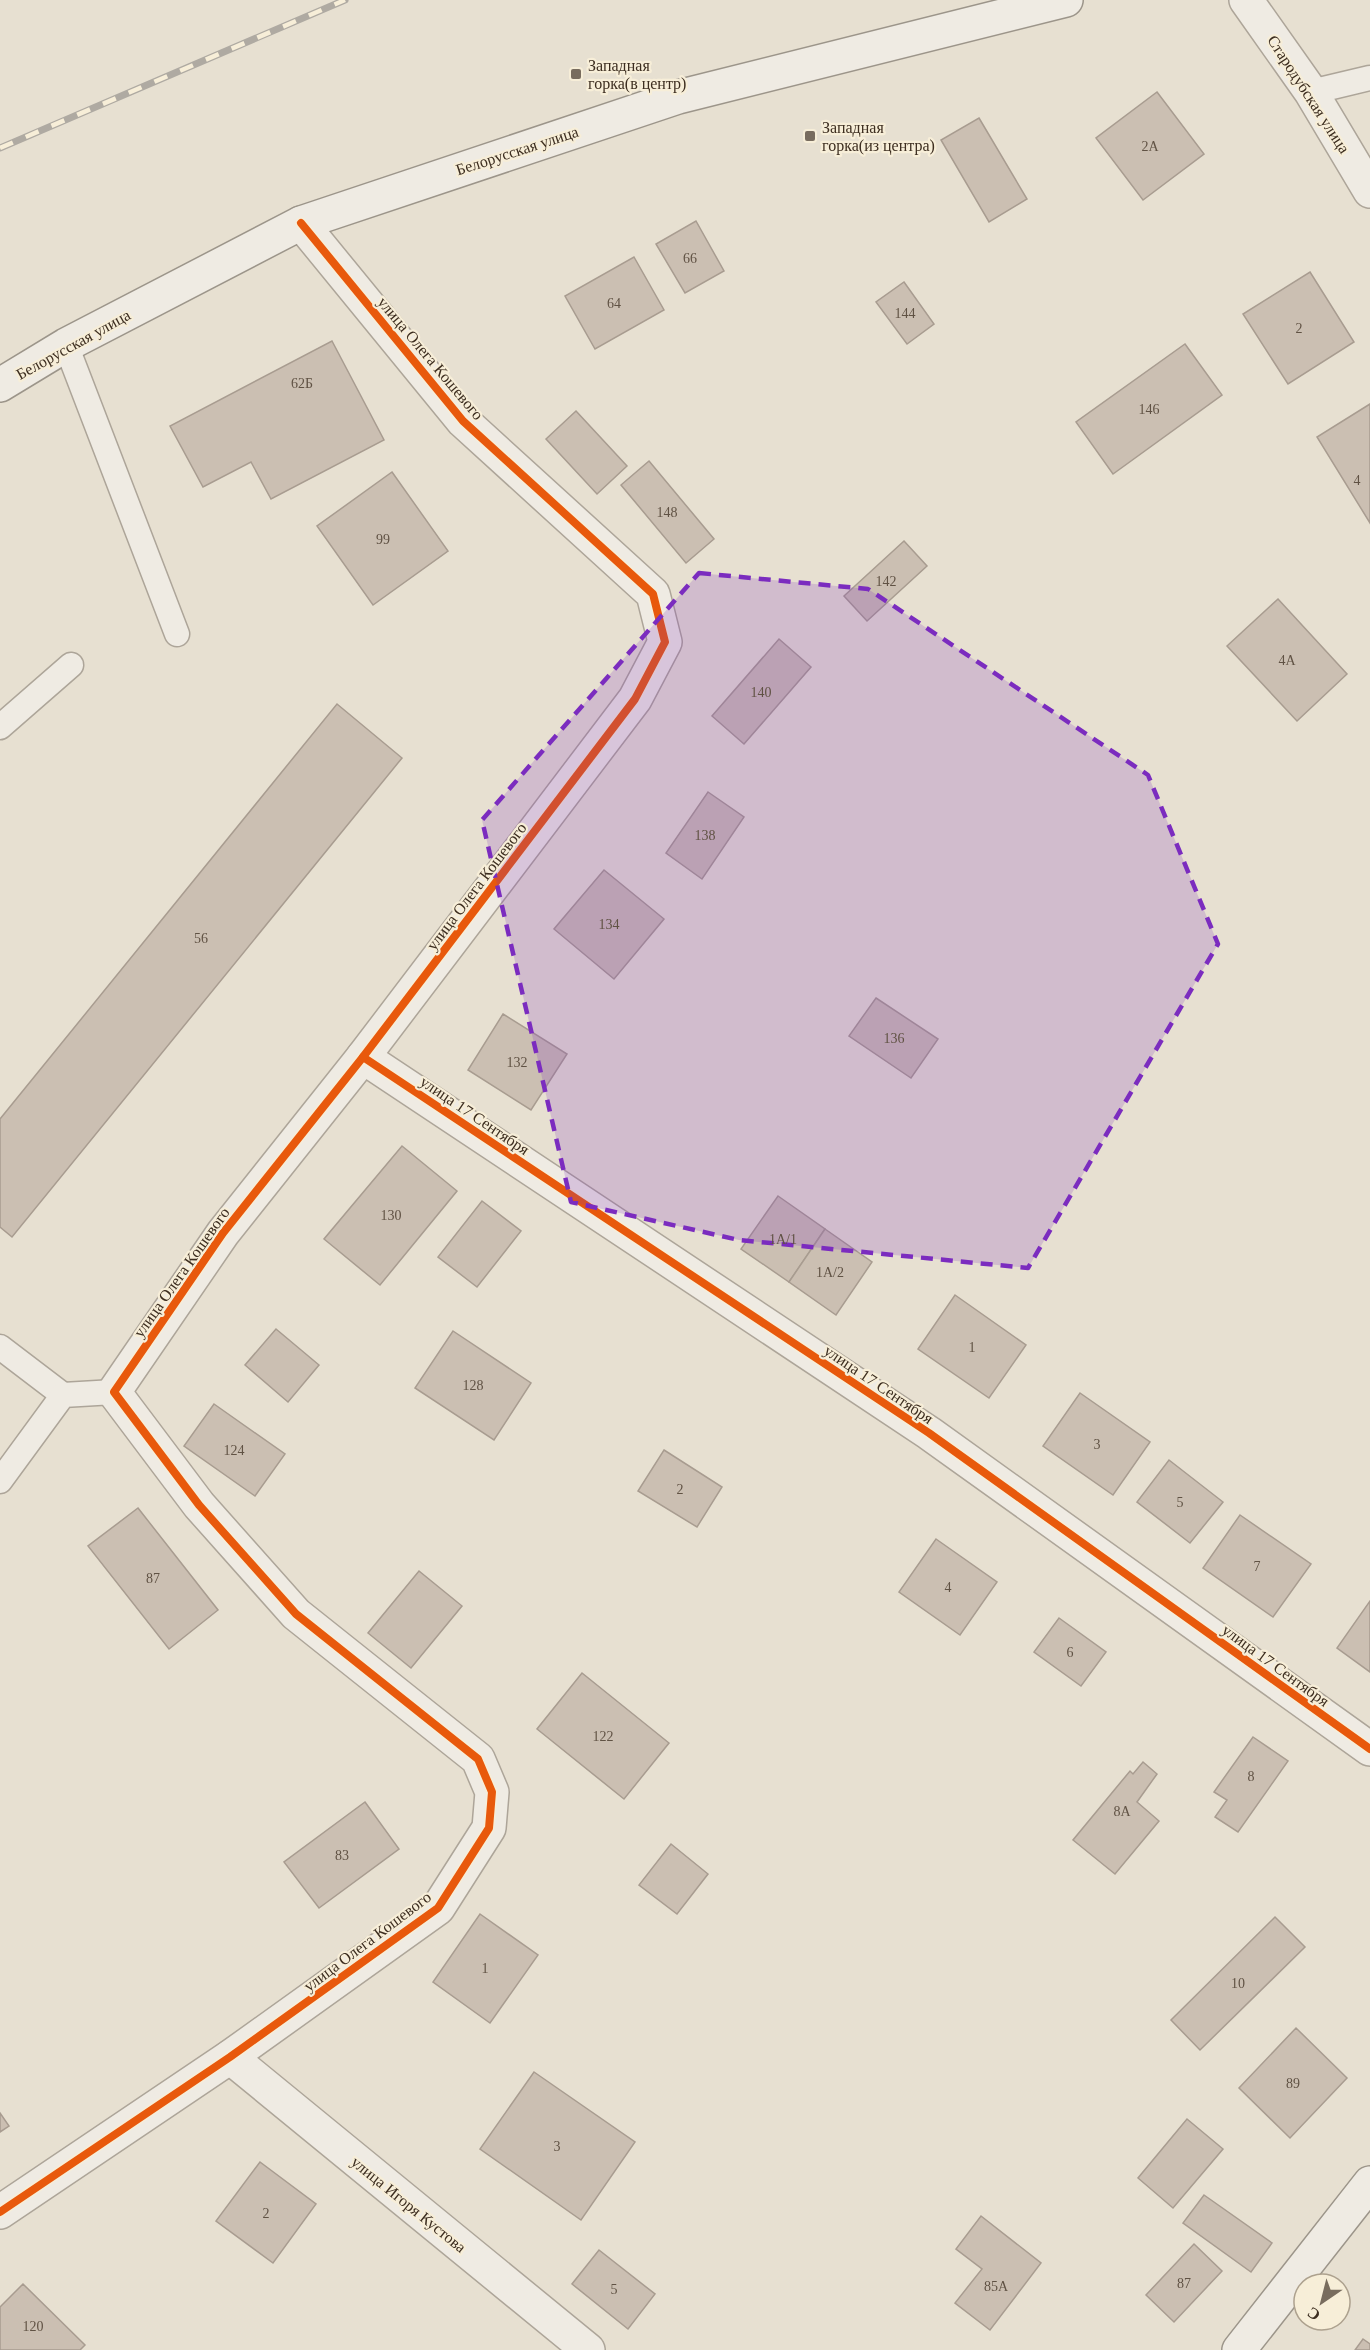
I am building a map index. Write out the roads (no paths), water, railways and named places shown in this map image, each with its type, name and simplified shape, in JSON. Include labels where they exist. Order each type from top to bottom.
[{"type":"street","name":"Белорусская улица","points":[[0,385],[66,345],[301,223],[678,97],[1066,0]]},
{"type":"street","name":"Стародубская улица","points":[[1246,0],[1311,92],[1370,190]]},
{"type":"street","name":"улица Олега Кошевого","points":[[0,2212],[230,2057],[438,1908],[489,1828],[492,1792],[478,1759],[296,1614],[200,1505],[114,1392],[223,1233],[363,1057],[634,699],[664,642],[653,594],[463,421],[301,223]]},
{"type":"street","name":"улица 17 Сентября","points":[[363,1057],[929,1433],[1370,1749]]},
{"type":"street","name":"улица Игоря Кустова","points":[[230,2057],[588,2350]]},
{"type":"street","points":[[1239,2350],[1370,2183]]},
{"type":"lane","points":[[1311,92],[1370,78]]},
{"type":"lane","points":[[66,345],[177,634]]},
{"type":"lane","points":[[0,727],[71,665]]},
{"type":"lane","points":[[0,1347],[63,1395],[114,1392]]},
{"type":"lane","points":[[0,1481],[63,1395]]},
{"type":"railway","points":[[0,148],[345,0]]},
{"type":"place","name":"Западная горка(в центр)","points":[[576,74]]},
{"type":"place","name":"Западная горка(из центра)","points":[[810,136]]}]
